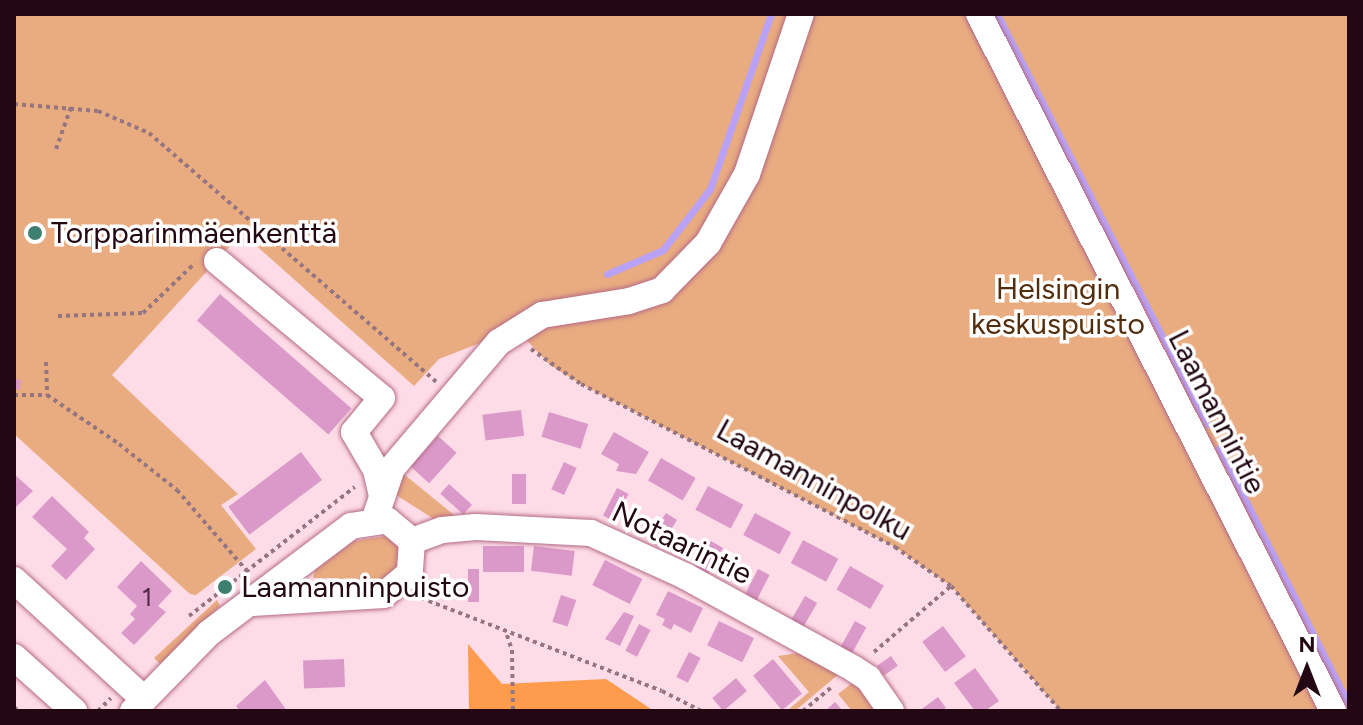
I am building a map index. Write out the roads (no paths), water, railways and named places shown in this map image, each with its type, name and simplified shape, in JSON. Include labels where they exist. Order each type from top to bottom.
[{"type":"street","points":[[14,580],[138,705],[209,633],[379,507],[392,468],[451,392],[516,329],[542,315],[629,301],[662,290],[708,243],[747,174],[801,14]]},
{"type":"street","name":"Laamannintie","points":[[979,14],[1333,711]]},
{"type":"street","points":[[217,261],[382,398],[354,432],[376,470],[379,507],[412,541],[410,573],[384,595],[252,603]]},
{"type":"street","name":"Notaarintie","points":[[412,541],[442,530],[476,527],[591,533],[685,576],[854,669],[868,678],[891,711]]},
{"type":"street","points":[[14,657],[74,711]]},
{"type":"waterway","points":[[607,274],[663,250],[710,189],[771,14]]},
{"type":"waterway","points":[[997,14],[1207,424]]},
{"type":"waterway","points":[[1219,448],[1349,705]]},
{"type":"place","name":"Torpparinmäenkenttä","points":[[35,233]]},
{"type":"place","name":"Laamanninpuisto","points":[[225,587]]},
{"type":"park label","name":"Helsingin keskuspuisto","points":[[1058,306]]}]
